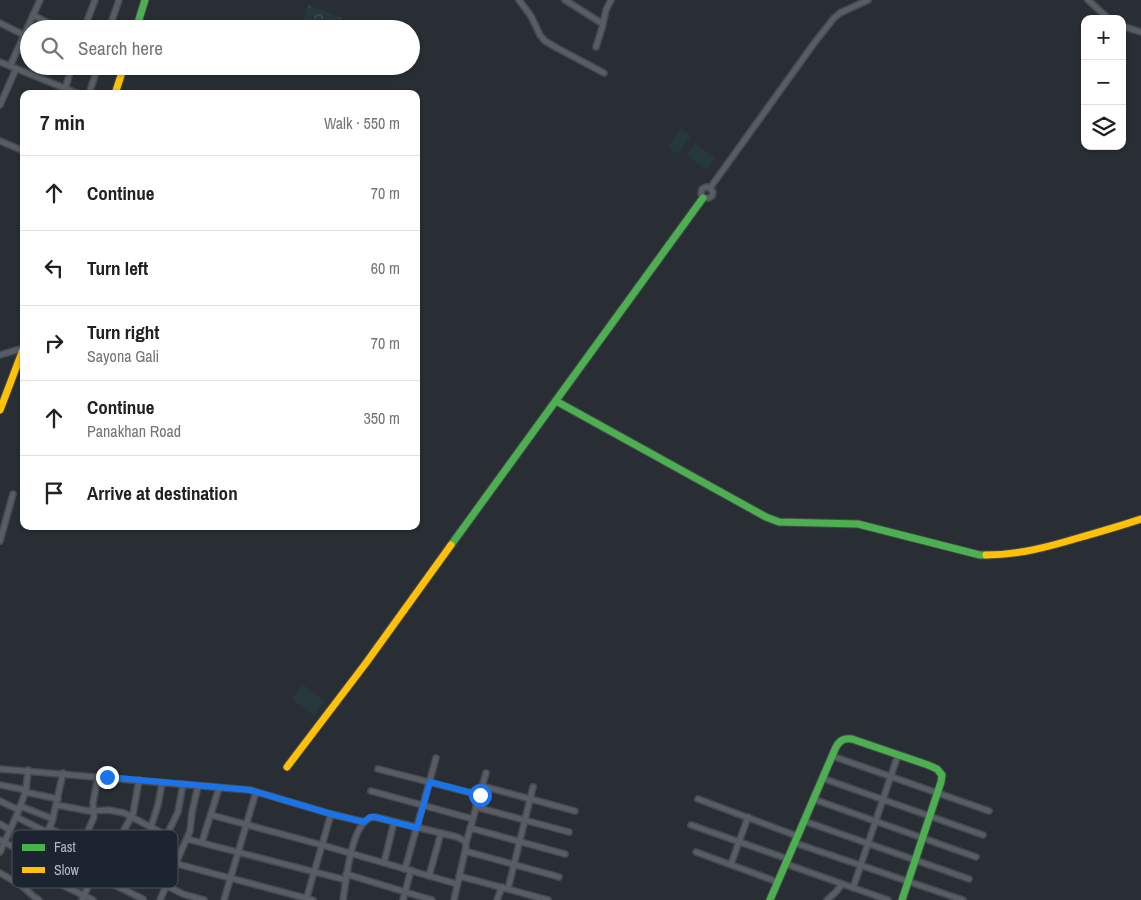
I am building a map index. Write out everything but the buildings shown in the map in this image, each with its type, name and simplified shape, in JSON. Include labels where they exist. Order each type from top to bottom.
[{"type":"street","points":[[31,20],[40,0]]},
{"type":"street","points":[[87,20],[95,0]]},
{"type":"street","points":[[112,20],[119,0]]},
{"type":"street","points":[[139,20],[145,0]]},
{"type":"street","points":[[518,0],[531,16],[545,41],[604,73]]},
{"type":"street","points":[[565,0],[603,24]]},
{"type":"street","points":[[596,48],[606,10],[611,0]]},
{"type":"street","points":[[710,188],[834,18],[840,13],[868,0]]},
{"type":"street","points":[[1088,0],[1105,15]]},
{"type":"street","points":[[33,15],[43,20]]},
{"type":"street","points":[[0,23],[20,33]]},
{"type":"street","points":[[1126,27],[1141,32]]},
{"type":"street","points":[[0,105],[20,47]]},
{"type":"street","points":[[0,62],[20,70]]},
{"type":"street","points":[[32,75],[66,89],[70,75]]},
{"type":"street","points":[[89,90],[95,75]]},
{"type":"street","points":[[116,90],[121,75]]},
{"type":"street","points":[[0,141],[20,149]]},
{"type":"street","points":[[703,198],[712,196],[713,192],[710,188]]},
{"type":"street","points":[[703,198],[701,194],[702,189],[710,188]]},
{"type":"street","points":[[287,767],[366,663],[703,198]]},
{"type":"street","points":[[0,355],[20,349]]},
{"type":"street","points":[[0,410],[20,358]]},
{"type":"street","points":[[556,401],[766,517],[779,522],[858,524],[980,555],[996,556],[1042,548],[1141,519]]},
{"type":"street","points":[[0,540],[13,494]]},
{"type":"street","points":[[770,900],[838,742],[845,738],[928,765],[940,772],[942,778],[938,793],[902,900]]},
{"type":"street","points":[[853,888],[898,755]]},
{"type":"street","points":[[832,756],[989,811]]},
{"type":"street","points":[[403,900],[417,828],[436,758]]},
{"type":"street","points":[[0,769],[98,776],[256,792],[364,822]]},
{"type":"street","points":[[378,769],[480,795]]},
{"type":"street","points":[[0,852],[2,841],[10,830],[20,808],[28,770]]},
{"type":"street","points":[[16,817],[48,830],[53,819],[63,773]]},
{"type":"street","points":[[454,900],[466,843],[486,773]]},
{"type":"street","points":[[88,830],[94,811],[93,802],[98,776]]},
{"type":"street","points":[[822,778],[983,835]]},
{"type":"street","points":[[124,830],[132,816],[139,780]]},
{"type":"street","points":[[151,827],[162,783]]},
{"type":"street","points":[[169,830],[178,812],[183,784]]},
{"type":"street","points":[[0,785],[94,811],[116,810],[132,816],[156,830]]},
{"type":"street","points":[[178,859],[191,826],[198,786]]},
{"type":"street","points":[[482,786],[575,810]]},
{"type":"street","points":[[508,889],[533,787]]},
{"type":"street","points":[[202,842],[219,788]]},
{"type":"street","points":[[371,791],[473,818]]},
{"type":"street","points":[[224,900],[256,792]]},
{"type":"street","points":[[698,799],[748,817],[796,840],[861,865],[962,900]]},
{"type":"street","points":[[813,799],[976,857]]},
{"type":"street","points":[[0,801],[53,819]]},
{"type":"street","points":[[476,807],[569,832]]},
{"type":"street","points":[[306,899],[331,814]]},
{"type":"street","points":[[210,815],[458,884]]},
{"type":"street","points":[[345,900],[346,877],[351,853],[364,822],[370,817],[457,837],[466,843]]},
{"type":"street","points":[[731,864],[748,817]]},
{"type":"street","points":[[804,821],[969,879]]},
{"type":"street","points":[[384,863],[394,822]]},
{"type":"street","points":[[0,824],[10,830]]},
{"type":"street","points":[[691,825],[888,900]]},
{"type":"street","points":[[470,828],[565,854]]},
{"type":"street","points":[[429,876],[441,833]]},
{"type":"street","points":[[187,839],[314,872],[346,877],[432,900]]},
{"type":"street","points":[[465,851],[559,877]]},
{"type":"street","points":[[696,852],[778,882]]},
{"type":"street","points":[[178,865],[313,900]]},
{"type":"street","points":[[0,872],[12,879]]},
{"type":"street","points":[[460,876],[548,900]]},
{"type":"street","points":[[827,900],[842,884]]},
{"type":"street","points":[[498,900],[502,887]]},
{"type":"street","points":[[25,888],[39,900]]},
{"type":"street","points":[[64,888],[83,898],[93,900]]},
{"type":"street","points":[[121,888],[143,899]]},
{"type":"street","points":[[160,900],[165,888]]},
{"type":"street","points":[[172,888],[183,894],[204,900]]},
{"type":"street","points":[[836,892],[838,899]]},
{"type":"green space","points":[[308,5],[346,20],[304,20]]},
{"type":"green space","points":[[681,128],[691,136],[678,154],[668,147]]},
{"type":"green space","points":[[695,143],[715,158],[706,170],[686,155]]},
{"type":"green space","points":[[302,684],[325,701],[314,716],[292,699]]},
{"type":"traffic: fast","points":[[139,20],[145,0]]},
{"type":"traffic: fast","points":[[451,545],[703,198]]},
{"type":"traffic: fast","points":[[556,401],[766,517],[779,522],[858,524],[986,555]]},
{"type":"traffic: fast","points":[[770,900],[836,747],[844,739],[852,739],[928,765],[937,769],[942,775],[902,900]]},
{"type":"traffic: slow","points":[[116,90],[121,75]]},
{"type":"traffic: slow","points":[[0,410],[20,358]]},
{"type":"traffic: slow","points":[[986,555],[1010,554],[1044,547],[1141,519]]},
{"type":"traffic: slow","points":[[287,767],[366,663],[451,545]]},
{"type":"route","points":[[107,777],[250,790],[364,822],[370,817],[375,817],[417,828],[430,782],[480,795]]}]
